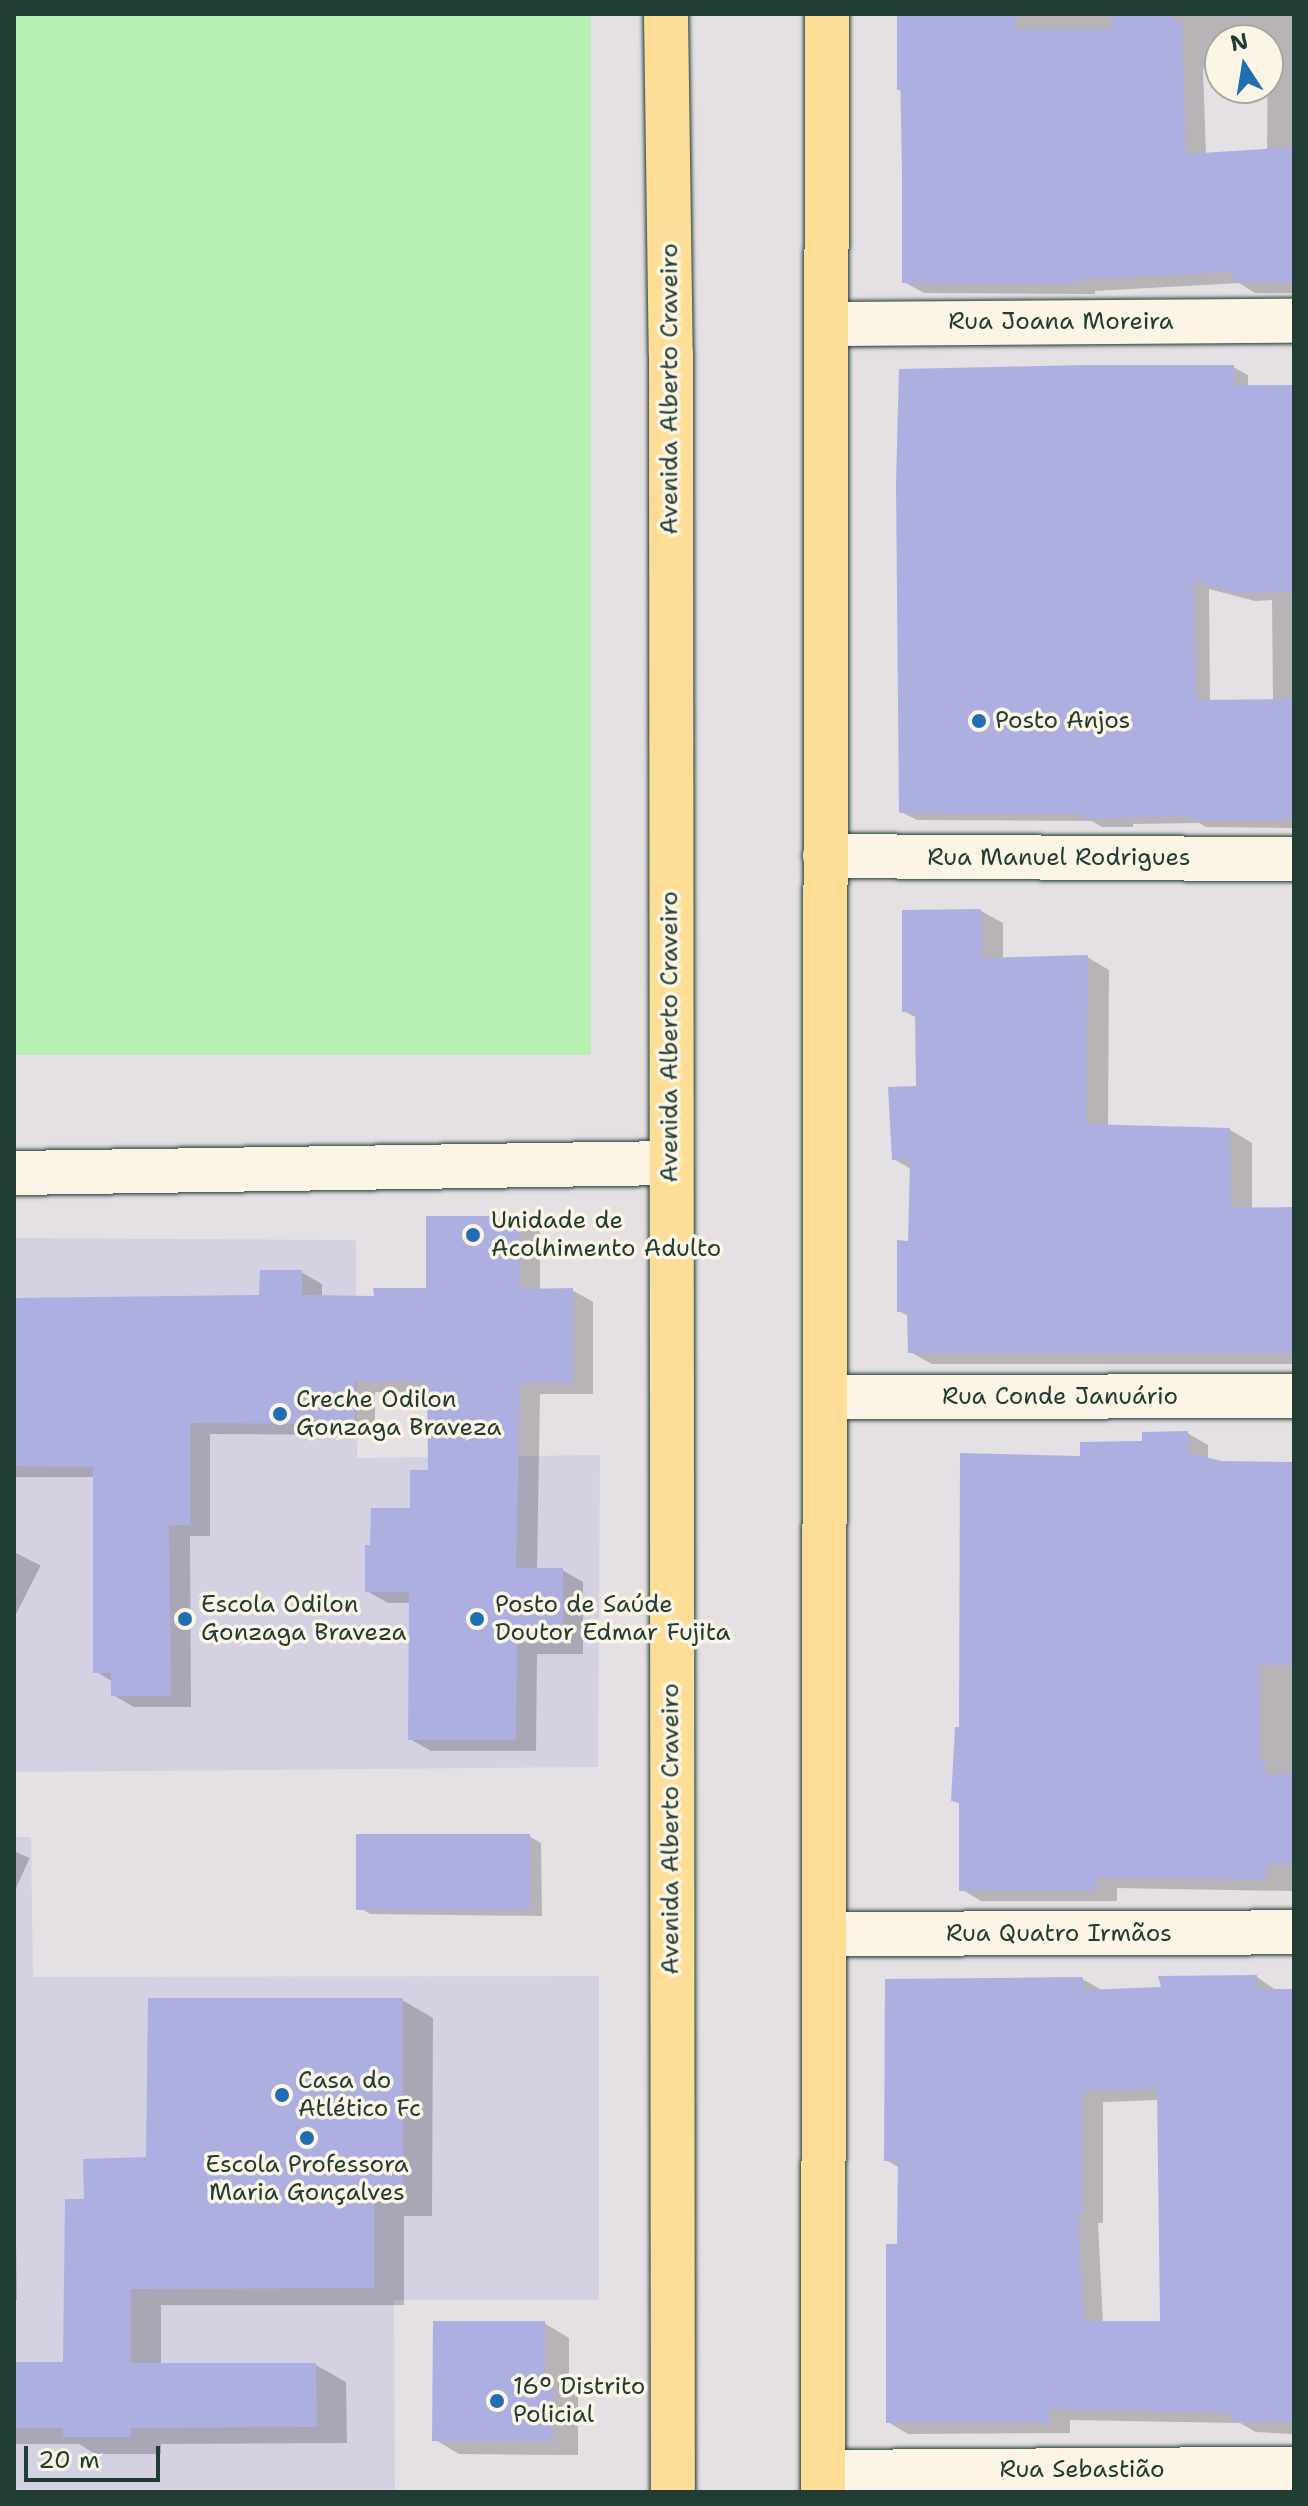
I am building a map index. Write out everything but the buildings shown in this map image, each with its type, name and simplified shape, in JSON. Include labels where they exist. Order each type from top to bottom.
[{"type":"main road","name":"Avenida Alberto Craveiro","points":[[666,14],[671,354],[669,1163],[673,2492]]},
{"type":"main road","points":[[823,2482],[827,14]]},
{"type":"street","name":"Rua Joana Moreira","points":[[827,324],[1294,321]]},
{"type":"street","name":"Rua Manuel Rodrigues","points":[[825,856],[1294,859]]},
{"type":"street","points":[[14,1173],[669,1163]]},
{"type":"street","name":"Rua Conde Januário","points":[[825,1397],[1294,1396]]},
{"type":"street","name":"Rua Quatro Irmãos","points":[[825,1934],[1294,1932]]},
{"type":"street","name":"Rua Sebastião","points":[[823,2482],[1294,2469]]},
{"type":"shaded area","points":[[14,1238],[356,1240],[357,1458],[600,1455],[598,1767],[14,1772]]},
{"type":"shaded area","name":"Escola Professora Maria Gonçalves","points":[[14,1837],[31,1837],[33,1977],[599,1976],[599,2300],[394,2300],[395,2492],[14,2492]]},
{"type":"green space","points":[[14,14],[591,14],[591,1055],[14,1055]]},
{"type":"place","name":"Posto Anjos","points":[[979,721]]},
{"type":"place","name":"Unidade de Acolhimento Adulto","points":[[473,1235]]},
{"type":"place","name":"Creche Odilon Gonzaga Braveza","points":[[280,1414]]},
{"type":"place","name":"Escola Odilon Gonzaga Braveza","points":[[185,1619]]},
{"type":"place","name":"Posto de Saúde Doutor Edmar Fujita","points":[[477,1619]]},
{"type":"place","name":"Casa do Atlético Fc","points":[[282,2095]]},
{"type":"place","name":"Escola Professora Maria Gonçalves","points":[[307,2138]]},
{"type":"place","name":"16º Distrito Policial","points":[[497,2401]]}]
